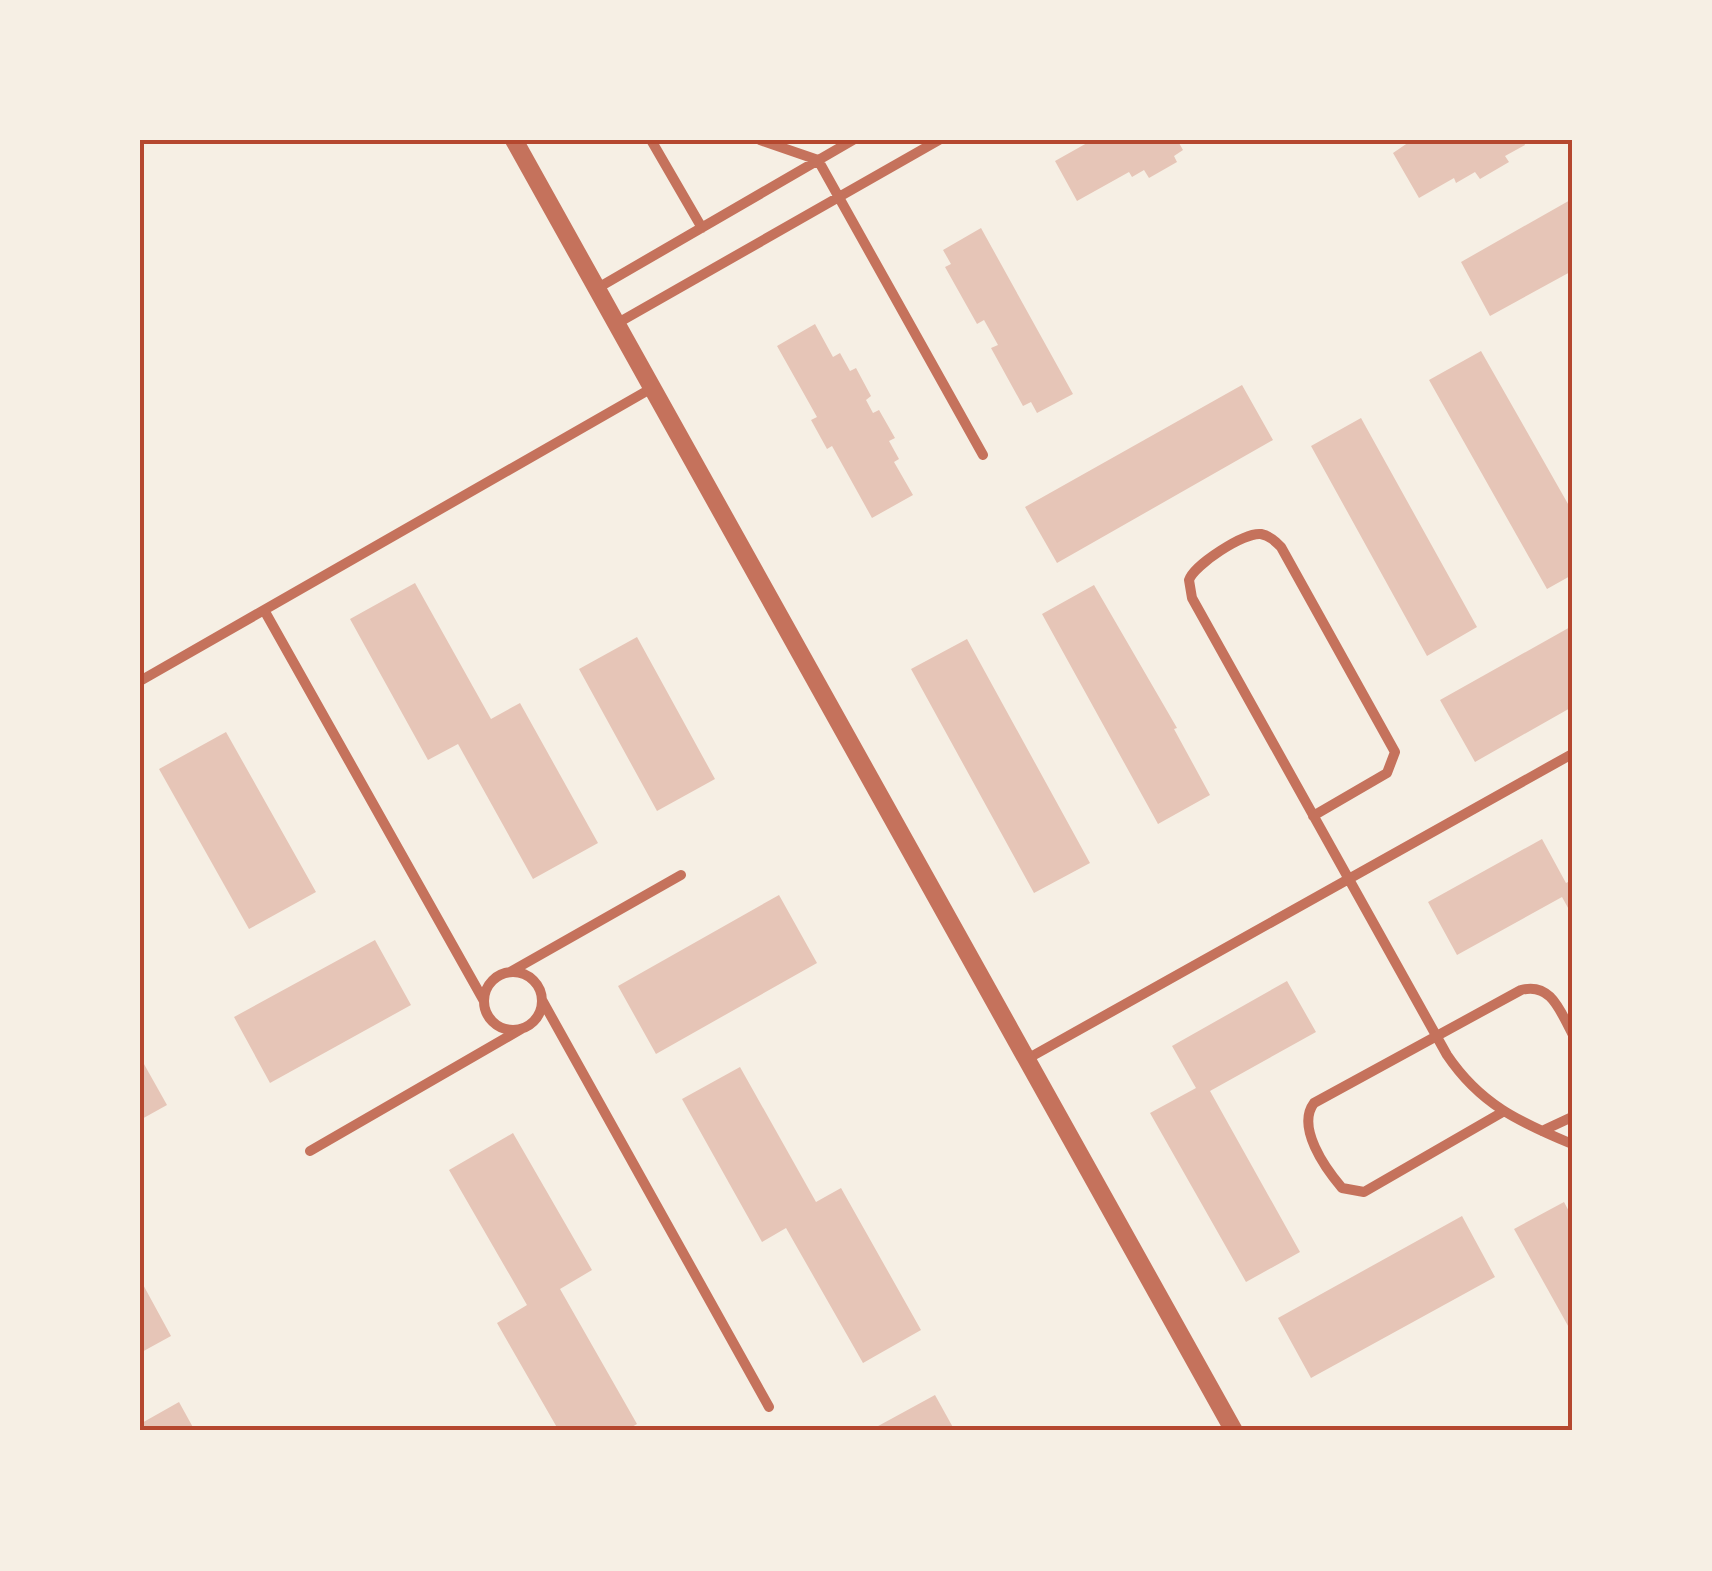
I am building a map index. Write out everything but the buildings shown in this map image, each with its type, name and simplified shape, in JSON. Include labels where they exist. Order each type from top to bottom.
[{"type":"street","points":[[514,140],[1234,1431]]},
{"type":"street","points":[[652,140],[702,228]]},
{"type":"street","points":[[760,140],[818,160],[982,454]]},
{"type":"street","points":[[596,290],[852,140]]},
{"type":"street","points":[[615,324],[938,140]]},
{"type":"street","points":[[140,681],[652,388]]},
{"type":"street","points":[[1313,816],[1387,773],[1395,752],[1281,547],[1272,538],[1252,535],[1199,564],[1191,574],[1189,588],[1313,816],[1348,879],[1460,1075],[1501,1113],[1572,1144]]},
{"type":"street","points":[[264,610],[496,1025],[523,1028]]},
{"type":"street","points":[[1026,1059],[1572,754]]},
{"type":"street","points":[[484,1001],[490,984],[681,874]]},
{"type":"street","points":[[510,972],[532,980],[769,1407]]},
{"type":"street","points":[[1501,1113],[1364,1192],[1351,1192],[1336,1180],[1308,1132],[1308,1111],[1314,1102],[1435,1034],[1530,988],[1549,994],[1572,1033]]},
{"type":"street","points":[[310,1151],[523,1028],[537,1016],[542,1000]]},
{"type":"street","points":[[1541,1132],[1572,1117]]}]
